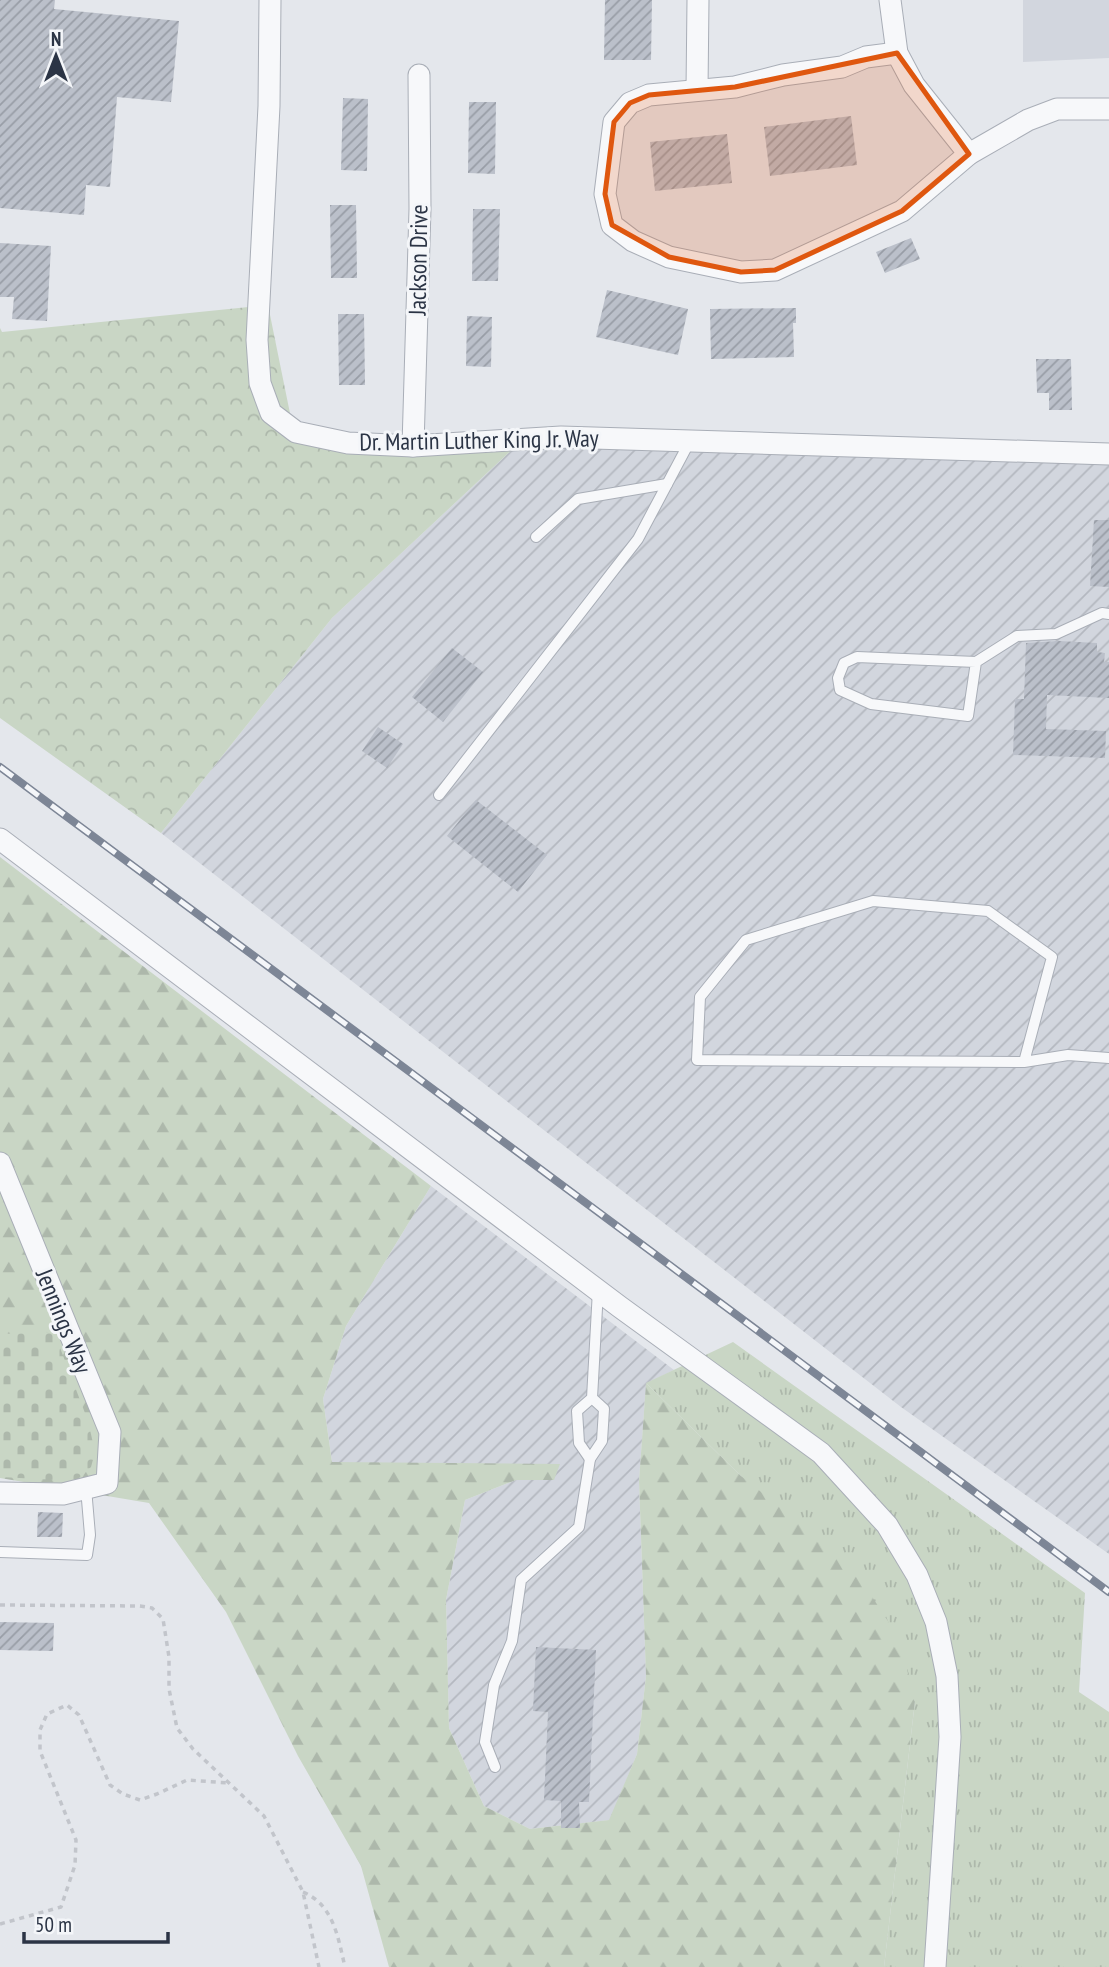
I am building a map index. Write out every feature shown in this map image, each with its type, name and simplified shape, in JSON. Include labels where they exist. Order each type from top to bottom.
[{"type":"street","name":"Dr. Martin Luther King Jr. Way","points":[[270,0],[269,106],[257,340],[260,383],[271,413],[296,432],[348,443],[413,446],[561,437],[1109,454]]},
{"type":"street","points":[[697,90],[698,0]]},
{"type":"street","points":[[890,0],[897,53],[914,85],[969,154]]},
{"type":"street","points":[[897,53],[866,57],[842,67],[783,75],[735,87],[649,95],[630,103],[614,122],[606,194],[612,225],[633,241],[669,257],[741,272],[775,270],[902,211],[969,154],[1028,120],[1057,109],[1109,109]]},
{"type":"street","name":"Jackson Drive","points":[[413,446],[420,209],[419,75]]},
{"type":"street","points":[[0,839],[598,1290],[821,1453],[887,1525],[917,1575],[936,1622],[947,1676],[950,1737],[935,1967]]},
{"type":"street","name":"Jennings Way","points":[[0,1163],[110,1432],[96,1486]]},
{"type":"street","points":[[0,1493],[63,1494],[96,1486]]},
{"type":"lane","points":[[439,795],[639,539],[690,441]]},
{"type":"lane","points":[[536,537],[578,499],[667,484]]},
{"type":"lane","points":[[975,662],[968,716],[871,704],[840,690],[838,678],[844,663],[857,657],[975,662],[1017,636],[1056,634],[1102,613],[1109,614]]},
{"type":"lane","points":[[1024,1062],[1052,957],[988,911],[873,901],[746,940],[699,997],[697,1060],[1024,1062],[1068,1055],[1109,1058]]},
{"type":"lane","points":[[590,1459],[579,1443],[578,1411],[592,1398],[598,1290]]},
{"type":"lane","points":[[495,1767],[485,1742],[494,1685],[512,1641],[522,1580],[579,1527],[590,1459],[602,1441],[604,1409],[592,1398]]},
{"type":"lane","points":[[0,1552],[87,1555],[96,1486]]},
{"type":"path","points":[[0,1605],[140,1606],[152,1608],[163,1619],[177,1728],[194,1749],[264,1816],[303,1892],[319,1967]]},
{"type":"path","points":[[0,1924],[61,1906],[75,1866],[76,1840],[40,1751],[40,1730],[47,1714],[67,1705],[79,1715],[110,1785],[123,1794],[140,1800],[187,1780],[229,1783]]},
{"type":"path","points":[[303,1892],[316,1898],[334,1923],[345,1967]]},
{"type":"highlighted area","points":[[897,53],[969,154],[902,211],[775,270],[741,272],[669,257],[612,225],[605,194],[614,122],[630,103],[649,95],[735,87]]},
{"type":"shaded area","points":[[1023,0],[1109,0],[1109,58],[1023,62]]},
{"type":"shaded area","points":[[517,445],[1109,462],[1109,1554],[901,1407],[161,833],[332,618]]},
{"type":"shaded area","points":[[431,1186],[674,1370],[646,1384],[639,1481],[646,1676],[637,1754],[610,1820],[530,1829],[484,1806],[449,1728],[446,1600],[465,1500],[516,1480],[554,1480],[332,1462],[323,1399],[346,1326]]},
{"type":"green space","points":[[268,305],[295,438],[517,445],[332,618],[161,833],[0,718],[0,328],[2,332]]},
{"type":"green space","points":[[0,857],[431,1186],[346,1326],[323,1399],[332,1462],[560,1464],[554,1480],[516,1480],[465,1500],[446,1600],[449,1728],[484,1806],[530,1829],[609,1820],[637,1754],[646,1676],[639,1481],[646,1383],[741,1476],[850,1563],[899,1638],[915,1701],[884,1967],[389,1967],[361,1866],[298,1756],[226,1612],[149,1503],[0,1478]]},
{"type":"green space","points":[[54,1332],[88,1421],[95,1452],[91,1467],[78,1479],[0,1477],[0,1334]]},
{"type":"green space","points":[[733,1342],[1085,1593],[1079,1692],[1109,1712],[1109,1967],[884,1967],[915,1701],[741,1476],[646,1383]]},
{"type":"building","points":[[0,0],[55,0],[54,9],[179,21],[171,102],[117,97],[110,187],[86,185],[84,215],[0,208]]},
{"type":"building","points":[[605,0],[652,0],[651,60],[604,60]]},
{"type":"building","points":[[343,98],[368,99],[367,171],[341,170]]},
{"type":"building","points":[[469,102],[496,102],[495,174],[468,173]]},
{"type":"building","points":[[851,116],[857,165],[770,176],[764,127]]},
{"type":"building","points":[[727,134],[732,183],[655,191],[650,142]]},
{"type":"building","points":[[330,205],[356,205],[357,278],[331,278]]},
{"type":"building","points":[[473,209],[500,209],[498,281],[472,281]]},
{"type":"building","points":[[911,238],[920,259],[885,273],[876,252]]},
{"type":"building","points":[[0,243],[51,246],[47,321],[12,319],[14,297],[0,297]]},
{"type":"building","points":[[607,290],[688,309],[678,355],[596,337]]},
{"type":"building","points":[[796,308],[796,323],[793,323],[794,357],[711,359],[710,309]]},
{"type":"building","points":[[338,314],[364,314],[365,385],[339,385]]},
{"type":"building","points":[[467,316],[492,317],[491,367],[466,366]]},
{"type":"building","points":[[1036,359],[1071,359],[1072,410],[1049,410],[1049,393],[1037,393]]},
{"type":"building","points":[[1094,520],[1109,520],[1109,587],[1090,586]]},
{"type":"building","points":[[1026,643],[1097,643],[1097,652],[1105,653],[1104,662],[1109,662],[1109,698],[1047,695],[1046,729],[1106,731],[1105,758],[1013,755],[1015,699],[1024,699]]},
{"type":"building","points":[[452,648],[483,672],[443,722],[412,697]]},
{"type":"building","points":[[378,727],[403,744],[387,768],[362,751]]},
{"type":"building","points":[[476,800],[547,855],[518,892],[447,836]]},
{"type":"building","points":[[38,1512],[63,1513],[62,1537],[37,1537]]},
{"type":"building","points":[[0,1622],[54,1623],[53,1651],[0,1650]]},
{"type":"building","points":[[536,1647],[596,1650],[589,1802],[579,1802],[580,1828],[561,1828],[561,1801],[544,1800],[548,1712],[533,1711]]},
{"type":"railway","points":[[0,767],[1109,1592]]}]
